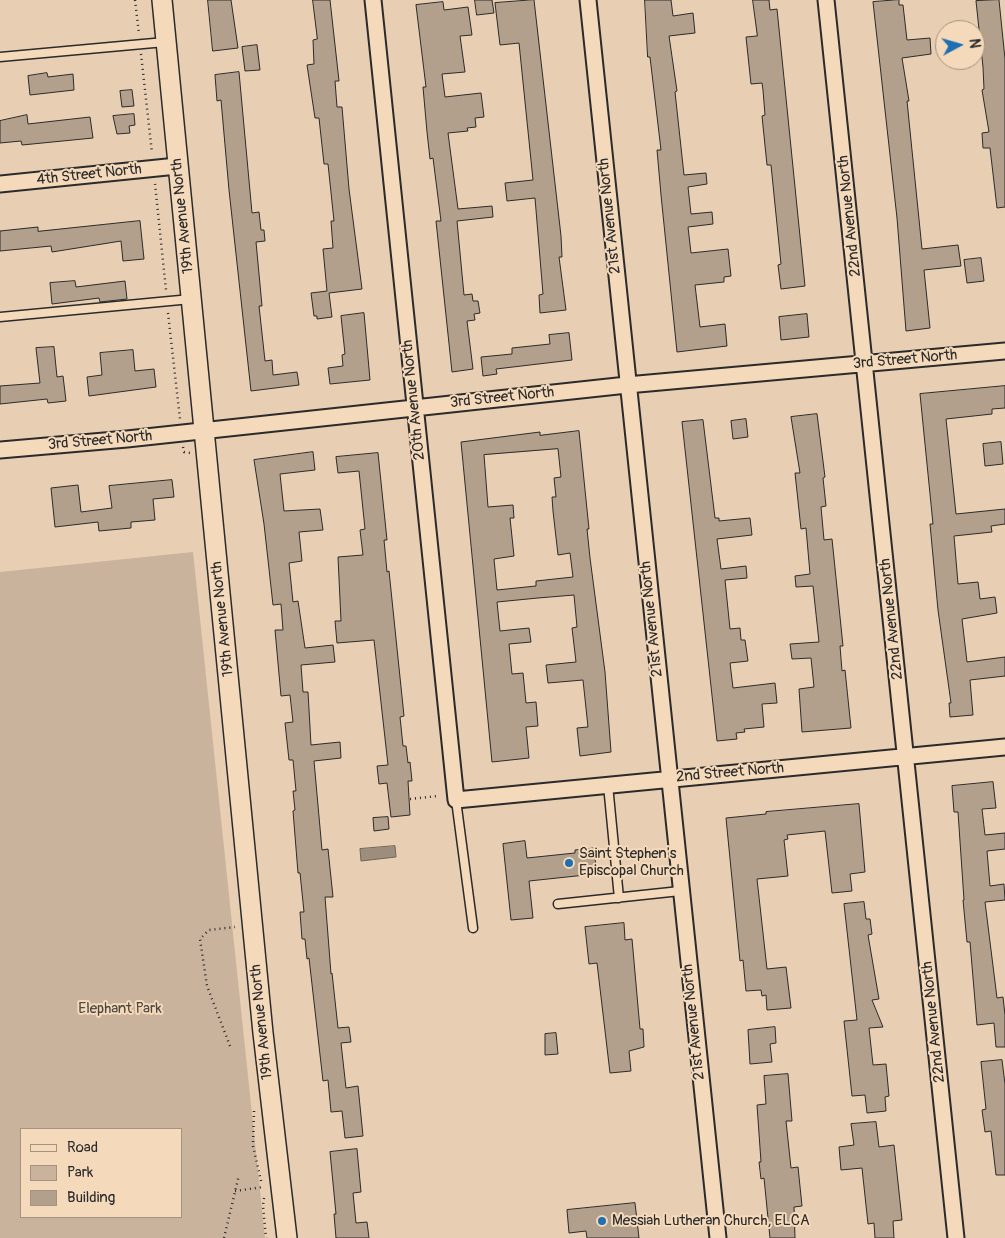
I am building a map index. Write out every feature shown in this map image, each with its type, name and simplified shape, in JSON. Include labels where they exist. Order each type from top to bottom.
[{"type":"street","name":"19th Avenue North","points":[[162,0],[263,1033],[287,1238]]},
{"type":"street","name":"20th Avenue North","points":[[373,0],[456,800]]},
{"type":"street","name":"21st Avenue North","points":[[588,0],[668,779],[718,1238]]},
{"type":"street","name":"22nd Avenue North","points":[[826,0],[866,363],[956,1238]]},
{"type":"street","name":"4th Street North","points":[[0,184],[177,166]]},
{"type":"street","name":"3rd Street North","points":[[0,450],[204,431],[627,384],[1005,351]]},
{"type":"street","name":"2nd Street North","points":[[456,800],[1005,747]]},
{"type":"lane","points":[[0,57],[166,42]]},
{"type":"lane","points":[[0,317],[191,299]]},
{"type":"lane","points":[[608,785],[620,898]]},
{"type":"lane","points":[[456,800],[473,928]]},
{"type":"lane","points":[[558,904],[680,891]]},
{"type":"path","points":[[136,0],[180,421]]},
{"type":"path","points":[[410,799],[438,796]]},
{"type":"path","points":[[230,1046],[207,986],[200,939],[209,930],[238,927]]},
{"type":"path","points":[[224,1238],[239,1175]]},
{"type":"path","points":[[235,1191],[263,1187]]},
{"type":"green space","name":"Elephant Park","points":[[193,552],[265,1238],[0,1238],[0,572]]},
{"type":"shaded area","points":[[395,846],[396,857],[361,861],[360,849]]},
{"type":"building","points":[[208,0],[231,0],[238,48],[213,51]]},
{"type":"building","points":[[313,0],[330,0],[339,81],[335,81],[337,107],[342,107],[349,189],[362,289],[329,293],[332,317],[317,319],[317,316],[314,316],[311,293],[327,291],[323,249],[333,248],[331,221],[334,221],[328,164],[324,164],[319,118],[315,118],[307,65],[314,64],[313,40],[317,39]]},
{"type":"building","points":[[475,0],[492,0],[494,13],[477,15]]},
{"type":"building","points":[[534,0],[561,236],[562,257],[559,257],[566,310],[540,313],[539,295],[543,294],[535,198],[507,201],[505,183],[533,180],[519,43],[500,45],[495,3]]},
{"type":"building","points":[[645,0],[671,0],[673,16],[693,13],[695,33],[669,36],[677,91],[675,92],[684,175],[706,173],[707,184],[688,187],[691,214],[712,212],[713,224],[688,227],[691,253],[728,249],[731,276],[724,277],[724,282],[695,285],[700,327],[725,324],[727,346],[677,352],[657,150],[661,150],[650,57],[648,57]]},
{"type":"building","points":[[753,0],[769,0],[770,10],[777,9],[805,286],[781,289],[778,265],[781,264],[771,165],[767,165],[762,116],[765,115],[763,90],[762,83],[751,84],[746,37],[757,36]]},
{"type":"building","points":[[899,0],[899,5],[903,5],[907,40],[930,38],[931,54],[902,58],[909,101],[907,101],[922,249],[958,245],[961,266],[924,270],[930,328],[906,331],[897,218],[873,2]]},
{"type":"building","points":[[999,0],[1005,59],[1005,207],[997,208],[990,148],[983,148],[982,133],[989,132],[982,90],[984,89],[983,70],[985,70],[985,20],[978,20],[976,1]]},
{"type":"building","points":[[443,2],[444,10],[468,7],[472,35],[460,36],[465,72],[442,74],[445,97],[481,93],[484,117],[475,118],[476,127],[467,128],[468,131],[448,133],[458,209],[492,206],[493,217],[457,221],[464,295],[472,294],[473,301],[478,301],[480,313],[474,314],[475,320],[467,321],[473,369],[452,372],[436,221],[441,221],[433,158],[430,159],[423,87],[426,87],[416,5]]},
{"type":"building","points":[[257,45],[260,70],[245,71],[242,47]]},
{"type":"building","points":[[239,72],[252,213],[259,212],[261,230],[264,230],[265,241],[256,242],[262,306],[259,306],[265,361],[272,360],[273,375],[297,372],[299,385],[251,391],[221,100],[217,101],[215,75]]},
{"type":"building","points":[[47,73],[48,77],[73,74],[74,90],[30,95],[28,76]]},
{"type":"building","points":[[132,90],[134,106],[122,107],[120,91]]},
{"type":"building","points":[[134,114],[135,125],[129,126],[130,133],[117,134],[113,116]]},
{"type":"building","points":[[27,115],[28,124],[90,117],[93,138],[22,145],[21,141],[0,143],[0,121]]},
{"type":"building","points":[[140,221],[144,259],[123,261],[121,241],[52,252],[51,246],[0,251],[0,231],[38,227],[38,231]]},
{"type":"building","points":[[981,258],[984,281],[967,283],[964,260]]},
{"type":"building","points":[[75,281],[76,287],[125,281],[127,299],[100,302],[99,298],[52,304],[50,283]]},
{"type":"building","points":[[364,313],[370,380],[330,384],[328,368],[343,366],[342,355],[345,354],[341,316]]},
{"type":"building","points":[[807,314],[809,337],[781,340],[779,317]]},
{"type":"building","points":[[569,333],[572,360],[496,369],[497,374],[483,376],[481,357],[512,354],[512,348],[550,344],[549,335]]},
{"type":"building","points":[[54,347],[57,377],[63,376],[66,401],[48,403],[47,399],[0,404],[0,386],[40,383],[36,348]]},
{"type":"building","points":[[133,350],[135,371],[154,369],[156,387],[89,396],[87,377],[102,375],[100,353]]},
{"type":"building","points":[[1005,386],[1005,408],[992,409],[992,414],[946,419],[956,514],[1005,509],[1005,524],[991,526],[992,532],[954,536],[958,584],[978,582],[980,599],[995,597],[997,613],[962,619],[967,662],[1005,657],[1005,676],[970,680],[973,715],[950,717],[949,703],[951,703],[938,610],[930,524],[933,524],[920,394]]},
{"type":"building","points":[[817,414],[825,477],[823,478],[826,506],[821,507],[824,540],[832,539],[843,646],[840,646],[842,671],[845,670],[851,728],[802,732],[799,689],[814,687],[811,658],[792,659],[790,644],[819,642],[813,586],[796,587],[795,576],[810,574],[806,528],[801,529],[795,473],[800,473],[791,417]]},
{"type":"building","points":[[746,419],[748,437],[733,439],[731,421]]},
{"type":"building","points":[[703,420],[715,518],[719,518],[719,521],[750,518],[752,535],[717,539],[721,569],[746,566],[747,578],[725,580],[730,629],[740,628],[741,640],[745,640],[748,661],[730,663],[733,688],[775,683],[777,703],[762,704],[764,727],[744,729],[745,732],[736,733],[737,739],[717,741],[682,422]]},
{"type":"building","points":[[579,431],[589,529],[587,529],[590,558],[605,672],[611,752],[580,756],[577,728],[588,727],[583,680],[548,683],[546,665],[576,662],[572,628],[577,627],[574,595],[538,598],[497,602],[500,631],[529,628],[531,642],[509,644],[512,674],[523,673],[526,703],[536,702],[538,726],[526,727],[529,758],[492,762],[461,442],[540,432],[540,435]],"holes":[[[558,449],[561,477],[554,478],[556,497],[552,497],[558,555],[570,553],[573,577],[536,581],[536,586],[497,590],[494,559],[514,556],[510,518],[514,518],[513,505],[488,507],[484,455]]]},
{"type":"building","points":[[1001,442],[1003,464],[985,466],[983,444]]},
{"type":"building","points":[[313,452],[315,470],[280,474],[284,511],[320,509],[323,530],[299,532],[302,561],[289,563],[293,602],[298,601],[305,648],[333,645],[335,662],[301,665],[303,692],[308,692],[311,745],[340,742],[341,758],[314,761],[322,850],[328,849],[333,897],[325,897],[331,974],[338,1028],[349,1027],[351,1042],[341,1043],[346,1088],[358,1086],[363,1136],[345,1138],[342,1111],[331,1112],[328,1080],[323,1081],[309,958],[307,959],[305,939],[302,939],[300,912],[304,912],[300,873],[298,873],[293,811],[295,810],[293,791],[296,791],[293,760],[289,760],[285,723],[293,722],[290,695],[281,696],[275,630],[283,630],[281,604],[273,605],[264,524],[254,460]]},
{"type":"building","points":[[378,453],[387,540],[384,540],[387,572],[389,571],[404,716],[400,717],[403,746],[406,746],[412,781],[408,781],[410,815],[391,817],[387,783],[379,784],[377,766],[388,765],[374,640],[337,643],[335,621],[341,621],[338,557],[363,555],[360,530],[365,529],[359,471],[338,473],[336,457]]},
{"type":"building","points":[[172,480],[174,497],[153,499],[155,520],[131,522],[131,528],[99,531],[98,522],[55,527],[51,488],[78,485],[81,512],[112,508],[109,486]]},
{"type":"building","points":[[993,782],[996,808],[982,809],[985,835],[1005,833],[1005,849],[987,851],[990,886],[1004,884],[1005,900],[985,902],[997,998],[1003,997],[1005,1047],[996,1047],[994,1023],[977,1025],[970,942],[967,942],[963,900],[958,812],[954,812],[952,786]]},
{"type":"building","points":[[859,804],[865,872],[850,874],[852,891],[832,893],[825,831],[787,835],[788,839],[784,840],[788,876],[757,879],[767,969],[786,967],[791,1008],[767,1010],[766,995],[762,996],[761,990],[746,991],[743,960],[740,961],[726,818],[766,814],[766,812]]},
{"type":"building","points":[[388,817],[389,829],[374,831],[373,818]]},
{"type":"building","points":[[525,841],[527,858],[575,853],[575,850],[594,848],[595,874],[529,881],[533,918],[511,920],[503,844]]},
{"type":"building","points":[[864,902],[866,919],[870,919],[872,934],[868,935],[879,999],[872,1000],[883,1027],[869,1028],[873,1065],[886,1064],[889,1096],[885,1097],[886,1111],[867,1113],[865,1095],[852,1096],[844,1021],[857,1020],[844,904]]},
{"type":"building","points":[[624,923],[625,940],[632,939],[640,1029],[643,1029],[644,1047],[629,1051],[631,1071],[610,1073],[597,963],[589,964],[585,927]]},
{"type":"building","points":[[775,1027],[776,1043],[770,1044],[772,1062],[750,1064],[748,1030]]},
{"type":"building","points":[[556,1033],[558,1054],[545,1055],[545,1034]]},
{"type":"building","points":[[1002,1060],[1005,1084],[1005,1175],[996,1175],[991,1131],[985,1132],[982,1110],[986,1109],[981,1062]]},
{"type":"building","points":[[788,1074],[792,1121],[786,1121],[791,1168],[798,1167],[802,1206],[794,1207],[795,1238],[770,1238],[764,1178],[761,1179],[759,1162],[761,1162],[757,1105],[766,1104],[764,1076]]},
{"type":"building","points":[[876,1122],[879,1147],[894,1145],[902,1220],[893,1221],[894,1238],[875,1238],[874,1223],[868,1224],[862,1168],[841,1170],[839,1147],[854,1145],[851,1124]]},
{"type":"building","points":[[357,1149],[361,1192],[353,1193],[356,1223],[367,1222],[369,1238],[336,1238],[334,1214],[336,1214],[330,1152]]},
{"type":"building","name":"Messiah Lutheran Church, ELCA","points":[[635,1203],[639,1238],[587,1238],[586,1231],[569,1233],[567,1210]]},
{"type":"place","name":"Saint Stephen's Episcopal Church","points":[[569,863]]},
{"type":"place","name":"Messiah Lutheran Church, ELCA","points":[[602,1221]]}]
